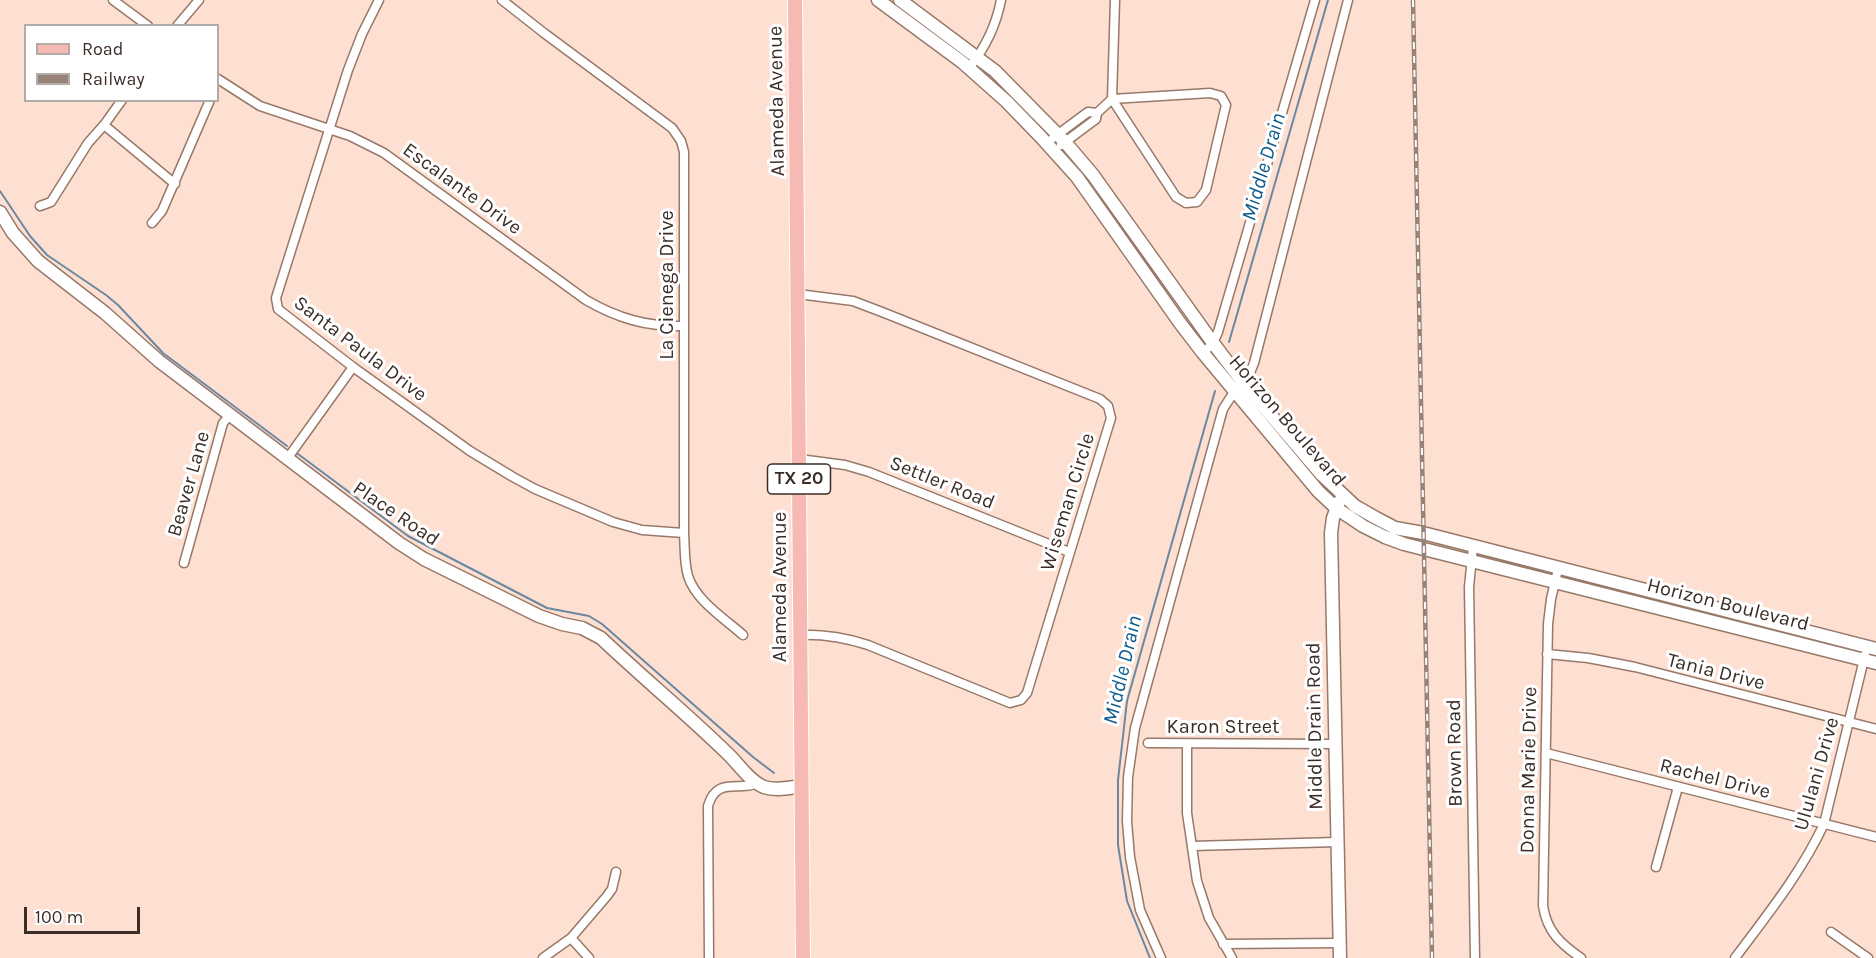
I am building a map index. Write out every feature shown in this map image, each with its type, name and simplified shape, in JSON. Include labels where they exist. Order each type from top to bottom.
[{"type":"main road","name":"Alameda Avenue","points":[[795,0],[802,958]]},
{"type":"main road","name":"Horizon Boulevard","points":[[878,0],[973,63],[996,71],[1061,138],[1093,175],[1213,343],[1239,388],[1318,491],[1336,508],[1385,537],[1870,662]]},
{"type":"main road","name":"Horizon Boulevard","points":[[900,0],[973,63],[1077,177],[1203,353],[1322,476],[1355,506],[1395,528],[1871,648]]},
{"type":"main road","name":"Place Road","points":[[0,212],[13,233],[38,261],[96,306],[159,361],[286,459],[424,559],[539,616],[582,628],[601,638],[758,783]]},
{"type":"main road","name":"Middle Drain Road","points":[[1340,958],[1331,533],[1333,518],[1342,495]]},
{"type":"main road","points":[[758,783],[766,788],[801,786]]},
{"type":"street","points":[[113,0],[145,24]]},
{"type":"street","points":[[179,24],[199,0]]},
{"type":"street","name":"Santa Paula Drive","points":[[379,0],[352,56],[276,303],[282,313],[353,367],[470,451],[535,489],[625,526],[657,532],[684,533]]},
{"type":"street","name":"La Cienega Drive","points":[[502,0],[677,133],[684,152],[684,533],[686,565],[692,585],[702,599],[743,635]]},
{"type":"street","points":[[973,63],[995,24],[1001,0]]},
{"type":"street","points":[[1050,147],[1061,138],[1096,119],[1097,113],[1112,99],[1210,93],[1221,96],[1226,105],[1206,190],[1197,202],[1186,203],[1176,197],[1112,99],[1115,0]]},
{"type":"street","points":[[1203,353],[1213,343],[1218,332],[1315,0]]},
{"type":"street","points":[[1161,958],[1140,910],[1130,857],[1127,821],[1135,728],[1216,430],[1223,409],[1254,363],[1348,0]]},
{"type":"street","name":"Escalante Drive","points":[[219,81],[260,106],[360,141],[399,163],[586,300],[606,311],[638,322],[683,326]]},
{"type":"street","points":[[40,206],[51,202],[88,143],[121,102]]},
{"type":"street","points":[[152,223],[162,211],[175,184],[209,102]]},
{"type":"street","points":[[104,125],[175,184]]},
{"type":"street","name":"Wiseman Circle","points":[[798,294],[853,301],[1104,402],[1111,418],[1027,693],[1021,700],[1010,703],[868,645],[828,636],[799,635]]},
{"type":"street","points":[[286,459],[353,367]]},
{"type":"street","name":"Beaver Lane","points":[[184,563],[223,423],[229,416]]},
{"type":"street","name":"Settler Road","points":[[799,459],[869,471],[1070,552]]},
{"type":"street","name":"Brown Road","points":[[1473,547],[1469,586],[1475,958]]},
{"type":"street","name":"Donna Marie Drive","points":[[1558,568],[1549,616],[1547,654],[1544,906],[1545,916],[1556,938],[1581,958]]},
{"type":"street","name":"Ululani Drive","points":[[1735,958],[1798,873],[1824,824],[1849,723],[1870,662],[1871,648]]},
{"type":"street","name":"Tania Drive","points":[[1547,654],[1623,664],[1876,729]]},
{"type":"street","name":"Karon Street","points":[[1148,743],[1335,744]]},
{"type":"street","points":[[1188,744],[1186,802],[1197,881],[1202,900],[1232,958]]},
{"type":"street","name":"Rachel Drive","points":[[1545,753],[1876,837]]},
{"type":"street","points":[[708,958],[708,806],[714,793],[724,787],[749,787],[758,783]]},
{"type":"street","points":[[1656,867],[1678,787]]},
{"type":"street","points":[[1192,846],[1337,842]]},
{"type":"street","points":[[543,958],[571,938],[607,896],[612,889],[616,872]]},
{"type":"street","points":[[1832,932],[1868,958]]},
{"type":"street","points":[[571,938],[589,958]]},
{"type":"street","points":[[1223,944],[1340,943]]},
{"type":"waterway","name":"Middle Drain","points":[[1229,342],[1328,0]]},
{"type":"waterway","points":[[0,191],[30,236],[47,255],[106,295],[163,353],[287,446]]},
{"type":"waterway","name":"Middle Drain","points":[[1150,958],[1127,901],[1118,845],[1118,780],[1127,701],[1215,391]]},
{"type":"waterway","points":[[298,454],[408,536],[547,608],[589,616],[602,624],[774,773]]},
{"type":"railway","points":[[1413,0],[1432,958]]}]
